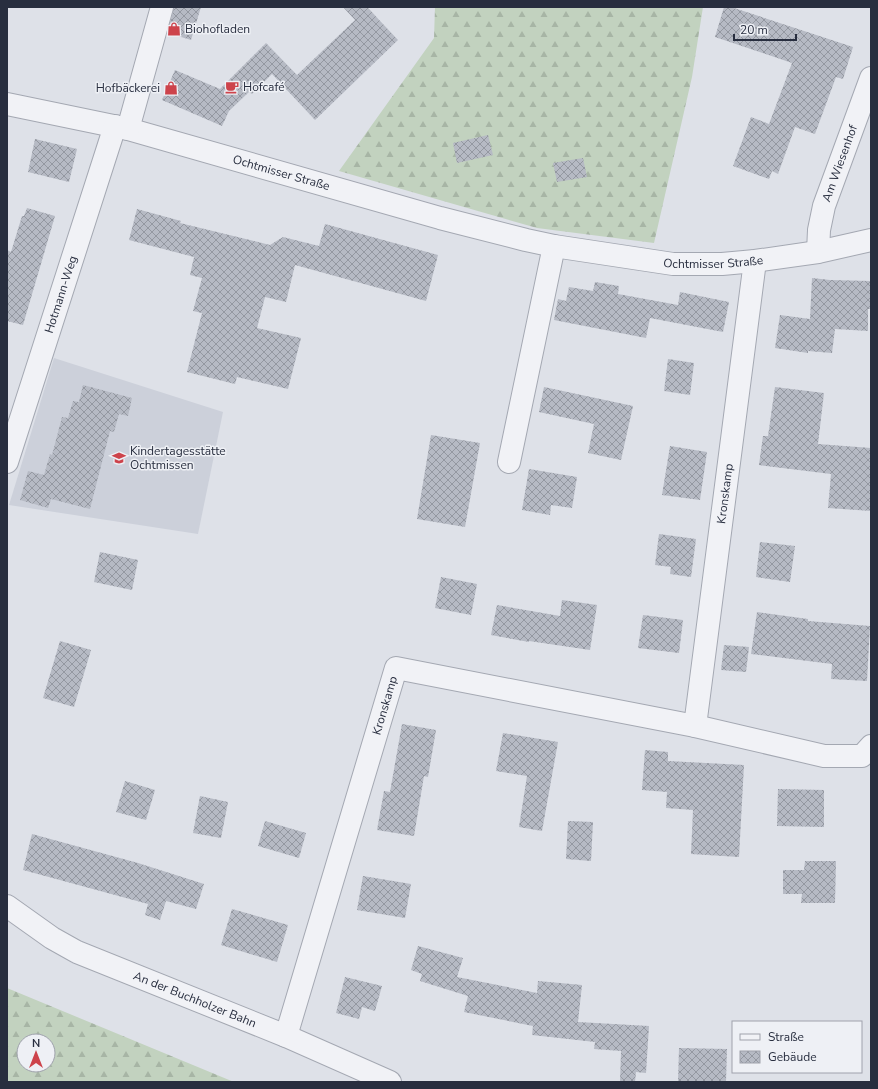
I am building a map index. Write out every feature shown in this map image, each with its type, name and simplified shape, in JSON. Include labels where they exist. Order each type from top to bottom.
[{"type":"street","name":"Hotmann-Weg","points":[[7,462],[162,7]]},
{"type":"street","name":"Am Wiesenhof","points":[[818,252],[819,230],[824,206],[871,78]]},
{"type":"street","name":"Ochtmisser Straße","points":[[7,104],[122,128],[440,218],[554,246],[673,264],[722,264],[818,252],[871,240]]},
{"type":"street","points":[[509,462],[554,246]]},
{"type":"street","name":"Kronskamp","points":[[695,726],[755,261]]},
{"type":"street","name":"Kronskamp","points":[[286,1036],[396,668],[695,726],[824,756],[862,756],[871,746]]},
{"type":"street","name":"An der Buchholzer Bahn","points":[[7,906],[52,938],[77,952],[286,1036],[390,1082]]},
{"type":"shaded area","name":"Kindertagesstätte Ochtmissen","points":[[54,358],[223,412],[198,534],[9,505]]},
{"type":"green space","points":[[435,7],[703,7],[692,77],[654,243],[537,228],[339,171],[434,38]]},
{"type":"green space","points":[[7,988],[234,1082],[7,1082]]},
{"type":"building","points":[[174,7],[201,7],[191,40],[168,33]]},
{"type":"building","points":[[343,7],[367,7],[398,40],[315,120],[272,74],[252,94],[249,92],[229,111],[222,126],[162,100],[175,70],[220,89],[266,43],[297,75],[355,20]]},
{"type":"building","points":[[724,7],[731,7],[853,47],[843,79],[836,77],[815,134],[795,127],[778,174],[772,171],[769,179],[733,166],[751,117],[769,124],[792,63],[715,37]]},
{"type":"building","points":[[488,135],[493,155],[457,163],[453,143]]},
{"type":"building","points":[[35,139],[77,149],[69,182],[28,172]]},
{"type":"building","points":[[583,158],[587,177],[557,182],[553,163]]},
{"type":"building","points":[[27,208],[55,216],[23,325],[7,321],[7,250],[11,252],[22,216],[24,216]]},
{"type":"building","points":[[137,209],[181,221],[180,223],[270,245],[283,237],[319,246],[325,224],[438,255],[426,301],[295,265],[286,302],[265,297],[257,328],[301,338],[288,389],[237,377],[235,384],[187,372],[202,313],[193,311],[202,278],[190,275],[194,257],[129,240]]},
{"type":"building","points":[[812,278],[871,281],[871,309],[868,309],[868,331],[835,329],[832,353],[808,351],[808,353],[775,348],[780,315],[810,319]]},
{"type":"building","points":[[595,282],[619,286],[618,294],[678,305],[680,292],[729,302],[723,332],[650,318],[646,338],[554,320],[558,299],[566,301],[569,287],[593,291]]},
{"type":"building","points":[[668,359],[694,363],[690,395],[664,391]]},
{"type":"building","points":[[83,385],[132,398],[128,416],[119,414],[114,432],[110,431],[90,509],[51,499],[48,508],[20,500],[28,471],[44,475],[50,454],[52,455],[62,417],[68,418],[73,401],[79,402]]},
{"type":"building","points":[[544,387],[633,406],[621,460],[588,453],[594,424],[539,412]]},
{"type":"building","points":[[775,387],[824,393],[818,444],[871,448],[871,511],[828,508],[831,474],[759,465],[763,436],[768,436]]},
{"type":"building","points":[[431,435],[480,443],[465,527],[417,519]]},
{"type":"building","points":[[670,446],[707,452],[700,500],[662,495]]},
{"type":"building","points":[[529,469],[577,477],[572,508],[551,505],[550,515],[522,510]]},
{"type":"building","points":[[659,534],[696,539],[691,577],[670,574],[671,567],[655,565]]},
{"type":"building","points":[[760,542],[795,546],[790,582],[756,577]]},
{"type":"building","points":[[100,552],[138,560],[132,590],[94,582]]},
{"type":"building","points":[[441,577],[477,584],[471,615],[435,608]]},
{"type":"building","points":[[562,600],[597,605],[590,650],[529,642],[491,635],[497,605],[560,616]]},
{"type":"building","points":[[757,612],[808,619],[808,621],[870,626],[867,681],[831,679],[832,664],[751,654]]},
{"type":"building","points":[[643,615],[683,620],[679,653],[638,648]]},
{"type":"building","points":[[60,641],[91,650],[74,707],[43,698]]},
{"type":"building","points":[[724,645],[749,647],[746,672],[721,670]]},
{"type":"building","points":[[402,724],[436,730],[428,777],[424,776],[414,836],[377,830],[384,791],[390,792]]},
{"type":"building","points":[[503,733],[558,742],[542,831],[519,827],[527,776],[496,771]]},
{"type":"building","points":[[645,750],[668,752],[668,761],[744,765],[739,857],[691,854],[693,810],[666,808],[667,792],[642,790]]},
{"type":"building","points":[[125,781],[155,790],[146,820],[116,812]]},
{"type":"building","points":[[778,789],[824,790],[824,827],[777,826]]},
{"type":"building","points":[[200,796],[228,802],[221,838],[193,833]]},
{"type":"building","points":[[265,821],[306,833],[299,858],[258,846]]},
{"type":"building","points":[[568,821],[593,822],[591,861],[566,859]]},
{"type":"building","points":[[32,834],[138,863],[204,884],[196,909],[166,901],[160,920],[145,915],[148,904],[23,870]]},
{"type":"building","points":[[805,861],[836,861],[835,903],[801,903],[802,894],[783,894],[783,870],[804,870]]},
{"type":"building","points":[[363,876],[411,884],[405,918],[357,910]]},
{"type":"building","points":[[232,909],[288,925],[277,962],[221,945]]},
{"type":"building","points":[[418,946],[463,958],[457,977],[537,993],[538,981],[582,985],[578,1022],[649,1026],[646,1073],[636,1072],[635,1082],[620,1082],[621,1051],[594,1049],[595,1042],[532,1035],[533,1026],[464,1012],[468,996],[420,981],[422,974],[411,970]]},
{"type":"building","points":[[345,977],[382,986],[375,1011],[362,1007],[359,1019],[336,1013]]},
{"type":"building","points":[[679,1048],[727,1049],[726,1082],[678,1082]]},
{"type":"place","name":"Biohofladen","points":[[174,29]]},
{"type":"place","name":"Hofcafé","points":[[232,87]]},
{"type":"place","name":"Hofbäckerei","points":[[171,88]]},
{"type":"place","name":"Kindertagesstätte Ochtmissen","points":[[119,458]]}]
